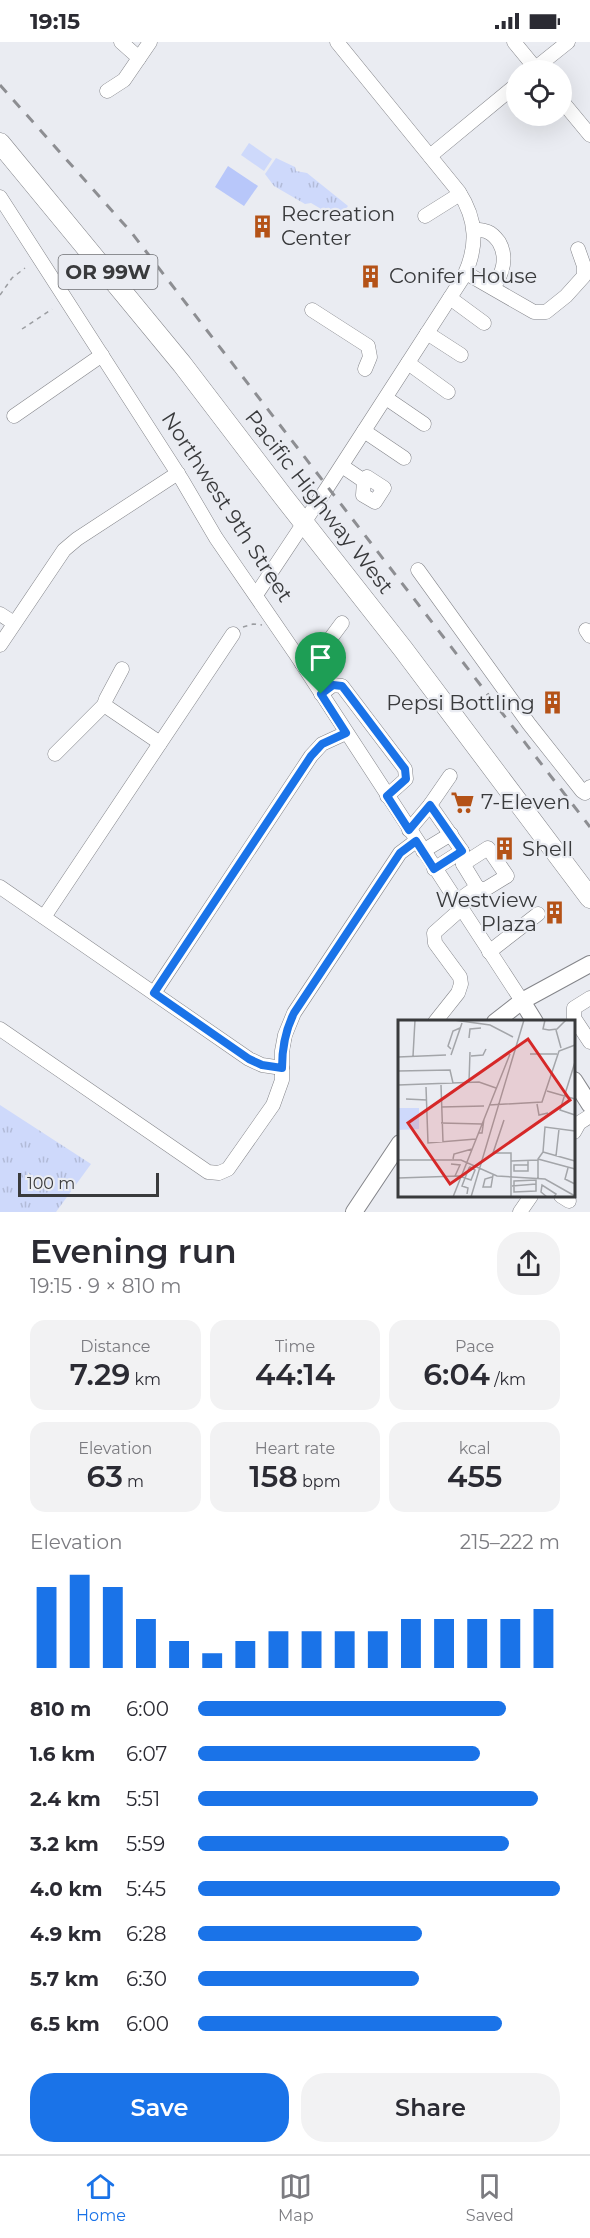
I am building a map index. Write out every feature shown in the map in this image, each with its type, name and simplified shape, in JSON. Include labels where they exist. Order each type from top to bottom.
[{"type":"highway","name":"Pacific Highway West","points":[[0,143],[182,364],[403,648],[590,898]]},
{"type":"main road","points":[[498,1020],[522,1001],[590,964]]},
{"type":"main road","name":"Northwest 9th Street","points":[[522,1001],[534,1020]]},
{"type":"main road","points":[[575,1083],[590,1105]]},
{"type":"main road","points":[[354,1212],[398,1145]]},
{"type":"street","points":[[121,42],[139,58]]},
{"type":"street","points":[[107,92],[124,80],[150,42]]},
{"type":"street","points":[[256,595],[466,273],[473,252],[474,229],[470,213],[460,194],[337,42]]},
{"type":"street","points":[[513,42],[527,60]]},
{"type":"street","points":[[547,60],[568,42]]},
{"type":"street","points":[[430,156],[506,93]]},
{"type":"street","points":[[572,113],[590,135]]},
{"type":"street","points":[[425,216],[460,194]]},
{"type":"street","name":"Northwest 9th Street","points":[[0,197],[178,473],[216,538],[302,664],[522,1001]]},
{"type":"street","points":[[474,229],[495,236],[501,246],[505,258],[501,277],[494,288]]},
{"type":"street","points":[[466,273],[521,306],[534,312],[546,312],[566,296],[584,276],[584,266],[578,249]]},
{"type":"street","points":[[450,298],[484,323]]},
{"type":"street","points":[[312,310],[368,346],[370,357],[365,369]]},
{"type":"street","points":[[428,333],[461,355]]},
{"type":"street","points":[[14,416],[102,356]]},
{"type":"street","points":[[408,363],[448,392]]},
{"type":"street","points":[[386,398],[424,424]]},
{"type":"street","points":[[364,431],[404,458]]},
{"type":"street","points":[[342,466],[364,481]]},
{"type":"street","points":[[0,645],[57,559],[71,545],[178,473]]},
{"type":"street","points":[[418,570],[529,724],[582,791],[585,793],[590,787]]},
{"type":"street","points":[[0,614],[14,623]]},
{"type":"street","points":[[302,664],[322,650],[342,624]]},
{"type":"street","points":[[44,917],[233,634]]},
{"type":"street","points":[[55,754],[105,705],[122,669]]},
{"type":"street","points":[[321,694],[333,685],[342,686],[405,769],[406,779],[387,796]]},
{"type":"street","points":[[105,705],[160,743]]},
{"type":"street","points":[[154,993],[311,756],[322,744],[346,733]]},
{"type":"street","points":[[416,841],[430,805],[450,776]]},
{"type":"street","points":[[430,805],[451,834],[462,858],[477,887],[484,890],[507,876],[488,848],[462,858],[434,869]]},
{"type":"street","points":[[0,1029],[208,1172],[219,1173],[228,1168],[273,1105],[279,1090],[285,1035],[294,1013],[400,853],[416,841],[451,834]]},
{"type":"street","points":[[0,887],[249,1059],[262,1065],[282,1068]]},
{"type":"street","points":[[437,1020],[458,993],[461,984],[460,976],[435,943],[434,933],[477,887]]},
{"type":"street","points":[[489,952],[538,914]]},
{"type":"street","points":[[590,998],[574,1008],[574,1018],[590,1042]]},
{"type":"street","points":[[575,1129],[579,1123],[590,1116]]},
{"type":"street","points":[[520,1212],[530,1197]]},
{"type":"path","points":[[0,295],[12,278],[25,268]]},
{"type":"path","points":[[22,329],[52,309]]},
{"type":"path","points":[[233,634],[253,624],[263,626],[274,622]]},
{"type":"green space","points":[[249,143],[272,159],[264,171],[241,155]]},
{"type":"green space","points":[[276,158],[295,167],[296,171],[307,173],[348,206],[338,219],[311,203],[305,204],[274,186],[265,174]]},
{"type":"green space","points":[[0,1105],[91,1164],[56,1212],[0,1212]]},
{"type":"shaded area","points":[[228,166],[258,186],[244,206],[215,187]]},
{"type":"railway","points":[[0,85],[131,232],[590,827]]},
{"type":"place","name":"Recreation Center","points":[[263,226]]},
{"type":"place","name":"Conifer House","points":[[371,276]]},
{"type":"place","name":"Pepsi Bottling","points":[[553,703]]},
{"type":"place","name":"7-Eleven","points":[[463,802]]},
{"type":"place","name":"Shell","points":[[504,849]]},
{"type":"place","name":"Westview Plaza","points":[[555,912]]},
{"type":"route","points":[[333,685],[342,686],[405,769],[406,779],[387,796],[409,830],[430,805],[462,851],[434,869],[416,841],[400,853],[294,1013],[285,1035],[282,1068],[272,1067],[249,1059],[154,993],[311,756],[322,744],[346,733],[321,694],[333,685]]}]
